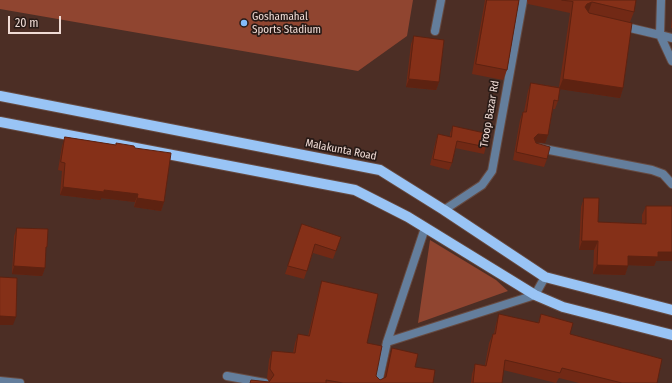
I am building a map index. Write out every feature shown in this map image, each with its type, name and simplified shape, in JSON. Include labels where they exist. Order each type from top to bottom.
[{"type":"main road","name":"Malakunta Road","points":[[0,96],[380,170],[444,210],[545,277],[672,310]]},
{"type":"main road","points":[[0,122],[354,190],[425,228],[535,295],[563,307],[672,335]]},
{"type":"street","points":[[435,31],[441,0]]},
{"type":"street","name":"Troop Bazar Rd","points":[[444,210],[482,185],[492,171],[523,0]]},
{"type":"street","points":[[661,0],[660,35],[672,61]]},
{"type":"street","points":[[616,25],[672,38]]},
{"type":"street","points":[[536,147],[652,170],[663,174],[672,184]]},
{"type":"street","points":[[378,383],[387,342],[425,228]]},
{"type":"street","points":[[387,342],[535,295],[545,277]]},
{"type":"street","points":[[227,376],[265,383]]},
{"type":"street","points":[[0,381],[20,383]]},
{"type":"shaded area","name":"Goshamahal Sports Stadium","points":[[0,0],[413,0],[407,36],[358,71],[0,9]]},
{"type":"shaded area","points":[[430,240],[496,280],[508,291],[418,323]]},
{"type":"building","points":[[487,0],[519,0],[507,70],[476,64]]},
{"type":"building","points":[[562,0],[636,0],[634,12],[592,2],[587,4],[585,7],[589,13],[632,23],[623,88],[563,79],[573,2]]},
{"type":"building","points":[[414,36],[444,40],[439,82],[409,79]]},
{"type":"building","points":[[531,83],[560,88],[558,101],[554,100],[548,135],[538,134],[534,138],[536,143],[550,147],[547,159],[516,152],[523,112],[526,112]]},
{"type":"building","points":[[453,126],[489,134],[486,147],[457,141],[452,163],[433,159],[438,134],[451,137]]},
{"type":"building","points":[[65,137],[116,145],[116,143],[134,146],[135,148],[171,153],[164,202],[137,198],[138,194],[63,187],[65,163],[61,162]]},
{"type":"building","points":[[584,198],[599,198],[598,222],[646,224],[646,206],[672,206],[672,252],[658,252],[658,257],[628,256],[628,266],[597,265],[598,241],[582,241]]},
{"type":"building","points":[[302,224],[341,237],[336,251],[315,244],[307,271],[288,266]]},
{"type":"building","points":[[17,228],[48,229],[45,268],[14,266]]},
{"type":"building","points":[[0,277],[17,278],[16,317],[0,316]]},
{"type":"building","points":[[322,281],[378,294],[367,343],[382,346],[376,376],[380,380],[386,377],[392,348],[418,354],[415,367],[435,370],[433,383],[343,383],[326,380],[326,383],[250,383],[251,380],[269,382],[274,375],[270,369],[272,351],[295,353],[298,334],[309,336]]},
{"type":"building","points":[[499,314],[539,323],[541,314],[573,323],[570,334],[662,359],[657,383],[622,383],[562,368],[560,373],[505,360],[502,383],[473,383],[475,364],[486,366]]},
{"type":"place","name":"Goshamahal Sports Stadium","points":[[244,23]]}]
